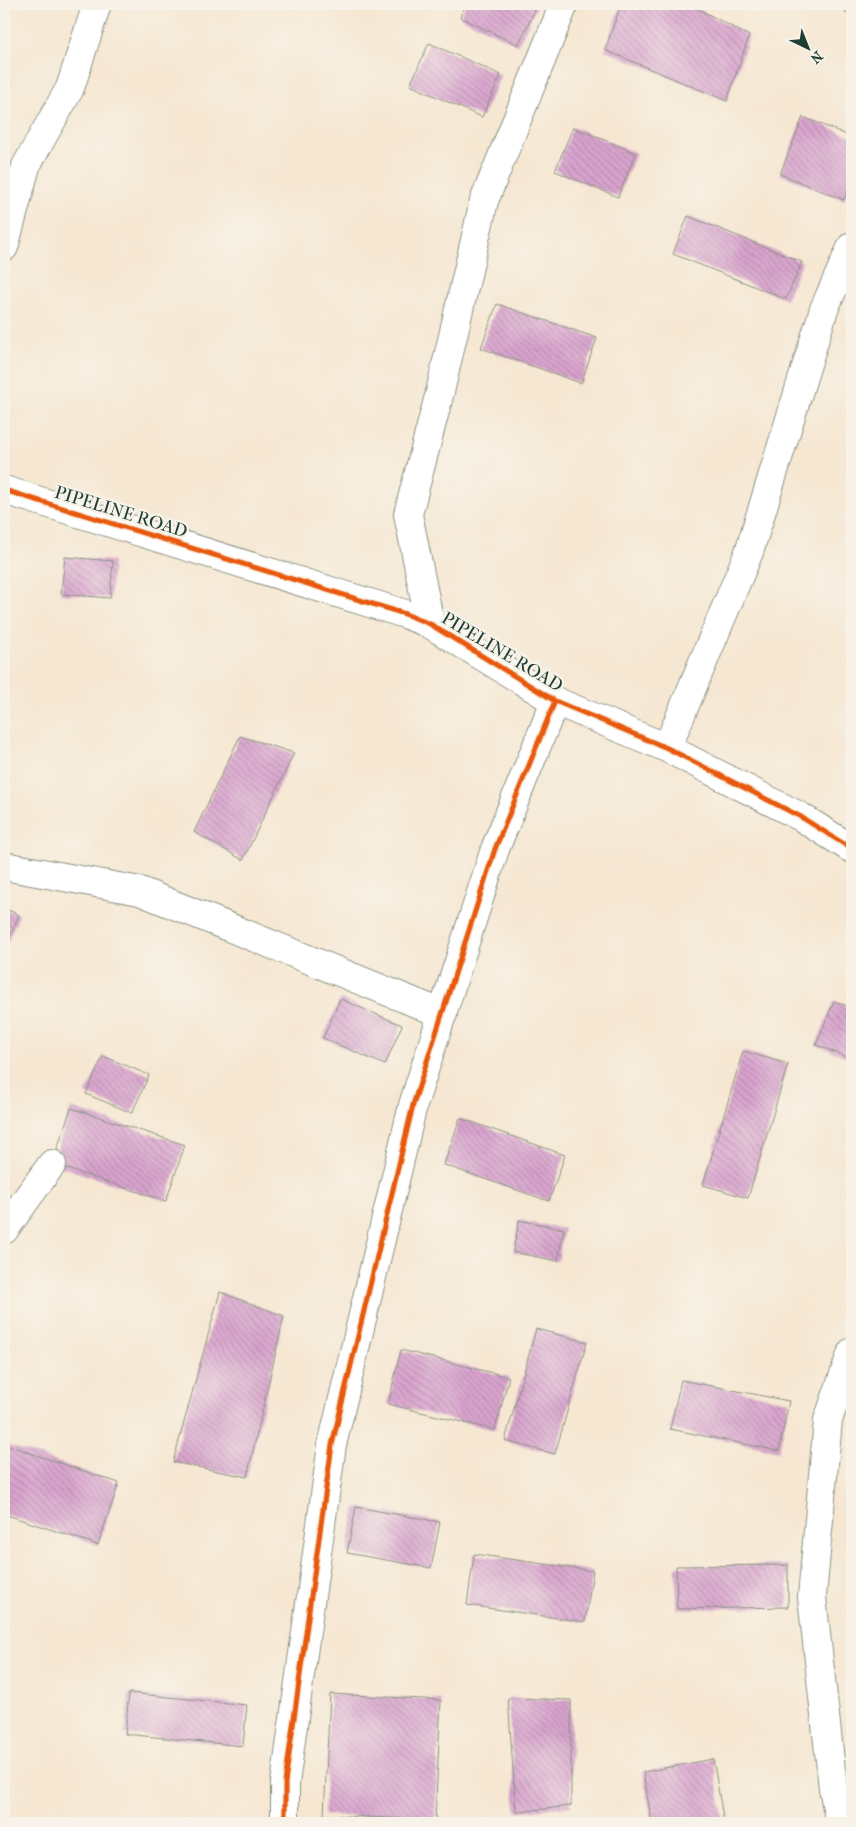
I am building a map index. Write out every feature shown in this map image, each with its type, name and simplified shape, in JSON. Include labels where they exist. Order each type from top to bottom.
[{"type":"street","points":[[4,247],[26,166],[70,88],[97,4]]},
{"type":"street","points":[[430,624],[408,514],[440,392],[484,201],[564,4]]},
{"type":"street","points":[[667,748],[749,552],[824,309],[852,246]]},
{"type":"street","name":"PIPELINE ROAD","points":[[4,490],[406,614],[430,624],[555,701],[667,748],[801,817],[852,849]]},
{"type":"street","points":[[285,1823],[285,1783],[332,1445],[413,1105],[495,849],[555,701]]},
{"type":"street","points":[[4,866],[140,891],[443,1014]]},
{"type":"street","points":[[4,1230],[52,1164]]},
{"type":"street","points":[[840,1823],[832,1788],[812,1597],[828,1420],[852,1352]]},
{"type":"building","points":[[466,4],[538,4],[518,45],[460,17]]},
{"type":"building","points":[[621,4],[689,4],[749,36],[727,101],[605,50]]},
{"type":"building","points":[[725,4],[741,4],[739,9]]},
{"type":"building","points":[[849,4],[852,4],[852,16],[845,12]]},
{"type":"building","points":[[429,43],[501,75],[482,117],[410,85]]},
{"type":"building","points":[[803,117],[852,137],[852,181],[844,200],[780,174]]},
{"type":"building","points":[[573,127],[636,153],[618,197],[555,171]]},
{"type":"building","points":[[688,216],[802,262],[786,299],[673,254]]},
{"type":"building","points":[[497,304],[597,338],[581,383],[481,348]]},
{"type":"building","points":[[65,557],[113,561],[110,598],[61,594]]},
{"type":"building","points":[[240,736],[294,753],[243,860],[194,832]]},
{"type":"building","points":[[4,908],[19,915],[4,951]]},
{"type":"building","points":[[340,999],[402,1025],[385,1065],[323,1038]]},
{"type":"building","points":[[834,1001],[852,1008],[852,1059],[816,1045]]},
{"type":"building","points":[[743,1051],[788,1064],[748,1198],[703,1185]]},
{"type":"building","points":[[103,1056],[149,1075],[132,1113],[86,1094]]},
{"type":"building","points":[[71,1108],[185,1145],[166,1201],[52,1164]]},
{"type":"building","points":[[460,1118],[565,1155],[549,1201],[444,1165]]},
{"type":"building","points":[[519,1220],[564,1229],[558,1261],[513,1252]]},
{"type":"building","points":[[220,1292],[284,1316],[247,1477],[173,1462]]},
{"type":"building","points":[[536,1329],[587,1342],[555,1454],[505,1441]]},
{"type":"building","points":[[401,1350],[509,1377],[495,1430],[388,1404]]},
{"type":"building","points":[[681,1380],[789,1401],[779,1451],[670,1429]]},
{"type":"building","points":[[4,1444],[119,1483],[98,1545],[4,1514]]},
{"type":"building","points":[[356,1507],[440,1522],[431,1568],[347,1553]]},
{"type":"building","points":[[474,1554],[593,1571],[585,1622],[467,1605]]},
{"type":"building","points":[[788,1565],[788,1607],[677,1609],[676,1566]]},
{"type":"building","points":[[129,1693],[247,1705],[243,1746],[125,1734]]},
{"type":"building","points":[[330,1694],[441,1700],[435,1820],[324,1815]]},
{"type":"building","points":[[508,1698],[571,1700],[571,1806],[516,1812]]},
{"type":"building","points":[[713,1759],[724,1823],[652,1823],[643,1772]]},
{"type":"cycle path","points":[[4,490],[405,614],[430,624],[555,701],[667,748],[801,817],[852,849]]},
{"type":"cycle path","points":[[285,1823],[285,1783],[332,1445],[413,1105],[495,849],[555,701]]}]
